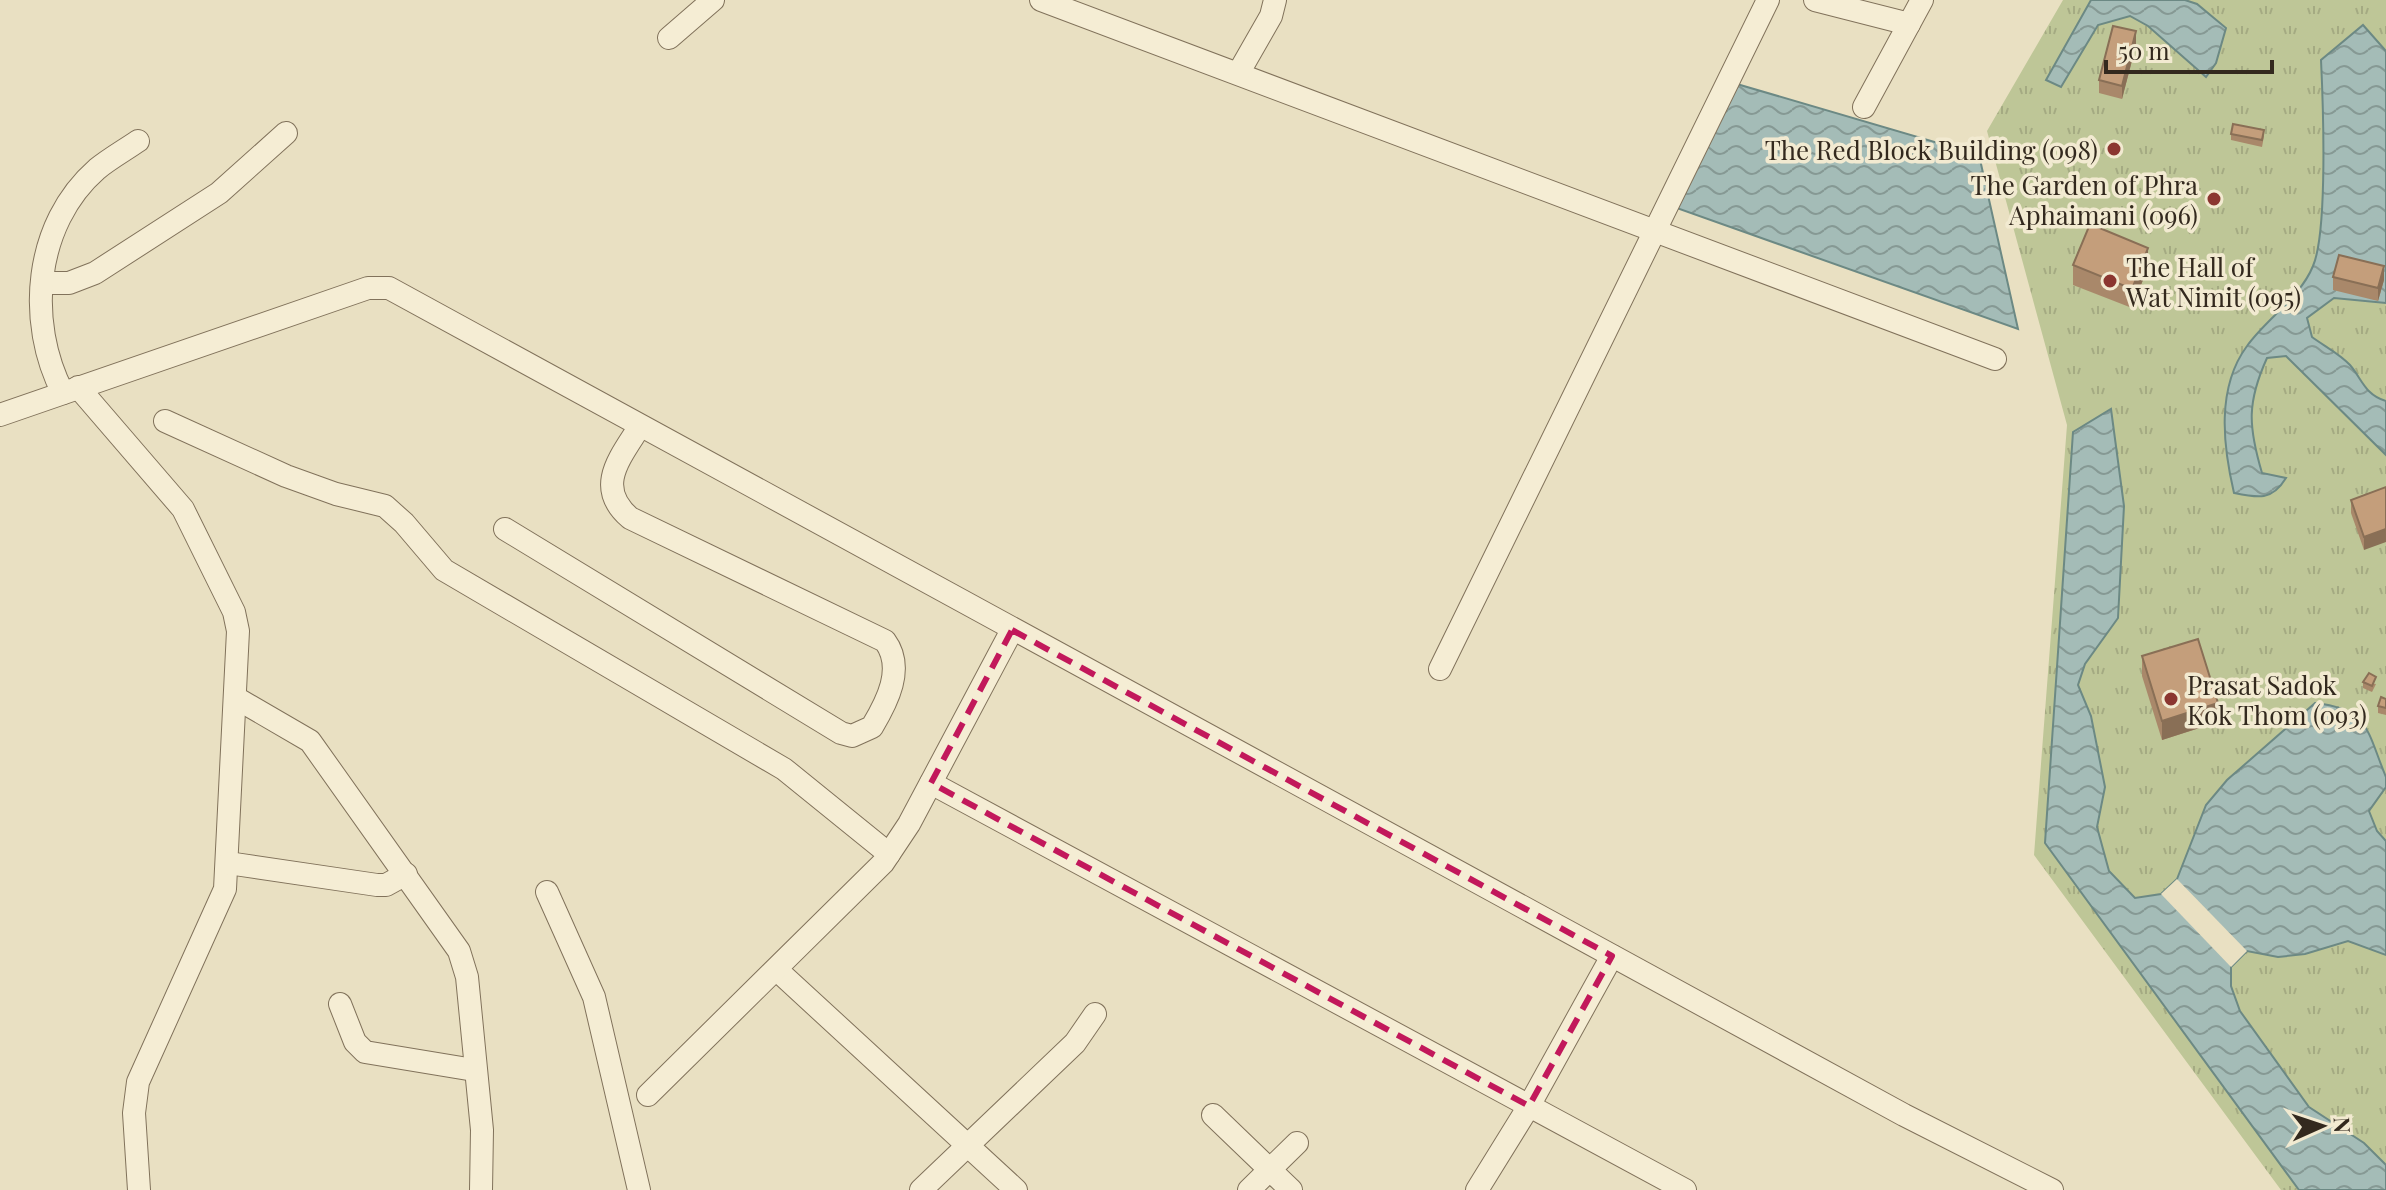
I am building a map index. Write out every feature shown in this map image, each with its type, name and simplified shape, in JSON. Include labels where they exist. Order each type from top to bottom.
[{"type":"street","points":[[669,38],[713,0]]},
{"type":"street","points":[[1041,0],[1995,359]]},
{"type":"street","points":[[1239,72],[1271,16],[1275,0]]},
{"type":"street","points":[[1440,669],[1768,0]]},
{"type":"street","points":[[1815,0],[1909,24]]},
{"type":"street","points":[[1864,107],[1922,0]]},
{"type":"street","points":[[41,291],[95,273],[219,193],[286,133]]},
{"type":"street","points":[[138,141],[96,170],[72,198],[50,240],[41,291],[40,327],[48,365],[76,387],[183,509],[234,612],[239,651],[228,863],[221,902],[138,1082],[134,1113],[139,1190]]},
{"type":"street","points":[[0,415],[368,288],[389,288],[1904,1115],[2052,1190]]},
{"type":"street","points":[[165,421],[309,485],[385,506],[404,523],[428,555],[444,570],[791,773],[889,854]]},
{"type":"street","points":[[505,529],[841,733],[852,736],[872,727],[894,673],[894,660],[885,641],[818,605],[630,518],[617,507],[612,478],[618,461],[640,426]]},
{"type":"street","points":[[648,1095],[777,970],[889,854],[931,783],[1012,630]]},
{"type":"street","points":[[236,698],[310,741],[453,940],[464,963],[483,1139],[481,1190]]},
{"type":"street","points":[[931,783],[1685,1190]]},
{"type":"street","points":[[228,863],[377,885],[386,885],[406,874]]},
{"type":"street","points":[[547,892],[594,997],[639,1190]]},
{"type":"street","points":[[1477,1190],[1529,1106],[1612,956]]},
{"type":"street","points":[[777,970],[1016,1190]]},
{"type":"street","points":[[340,1004],[355,1042],[365,1052],[474,1070]]},
{"type":"street","points":[[921,1190],[1075,1043],[1095,1014]]},
{"type":"street","points":[[1213,1115],[1291,1190]]},
{"type":"street","points":[[1249,1190],[1297,1143]]},
{"type":"highlighted area","points":[[1012,630],[1612,956],[1529,1106],[931,783]]},
{"type":"green space","points":[[2063,0],[2386,0],[2386,1190],[2281,1190],[2034,855],[2067,425],[1987,131]]},
{"type":"water","points":[[2091,0],[2185,0],[2197,4],[2226,28],[2216,63],[2206,77],[2148,26],[2130,16],[2098,25],[2061,87],[2046,80]]},
{"type":"water","points":[[2363,25],[2386,51],[2386,303],[2334,298],[2307,318],[2312,337],[2346,361],[2369,391],[2386,401],[2386,455],[2286,356],[2267,358],[2253,401],[2254,441],[2262,473],[2286,478],[2275,491],[2264,496],[2234,493],[2225,437],[2230,380],[2247,346],[2300,288],[2313,266],[2318,249],[2323,197],[2321,60]]},
{"type":"water","points":[[1730,82],[1979,155],[2018,329],[1671,206]]},
{"type":"water","points":[[2111,409],[2124,506],[2118,618],[2085,664],[2078,685],[2091,716],[2105,787],[2097,827],[2109,871],[2135,898],[2161,894],[2177,879],[2206,805],[2227,780],[2315,703],[2347,711],[2364,725],[2386,777],[2386,787],[2369,811],[2377,831],[2386,841],[2386,955],[2348,941],[2305,954],[2278,957],[2247,951],[2231,967],[2231,986],[2240,1011],[2309,1107],[2364,1143],[2386,1165],[2386,1190],[2299,1190],[2045,843],[2073,432]]},
{"type":"pier","points":[[2177,879],[2247,951],[2231,967],[2161,894]]},
{"type":"building","points":[[2113,26],[2136,31],[2122,86],[2099,80]]},
{"type":"building","points":[[2233,124],[2264,130],[2262,140],[2231,134]]},
{"type":"building","points":[[2090,224],[2148,248],[2132,289],[2073,265]]},
{"type":"building","points":[[2339,255],[2384,266],[2378,288],[2333,277]]},
{"type":"building","points":[[2386,487],[2386,529],[2364,537],[2351,500]]},
{"type":"building","points":[[2198,639],[2218,703],[2162,721],[2142,656]]},
{"type":"building","points":[[2369,673],[2376,677],[2372,686],[2363,682]]},
{"type":"building","points":[[2381,697],[2386,699],[2386,708],[2378,706]]},
{"type":"place","name":"The Red Block Building (098)","points":[[2114,149]]},
{"type":"place","name":"The Garden of Phra Aphaimani (096)","points":[[2214,199]]},
{"type":"place","name":"The Hall of Wat Nimit (095)","points":[[2110,281]]},
{"type":"place","name":"Prasat Sadok Kok Thom (093)","points":[[2171,699]]}]
